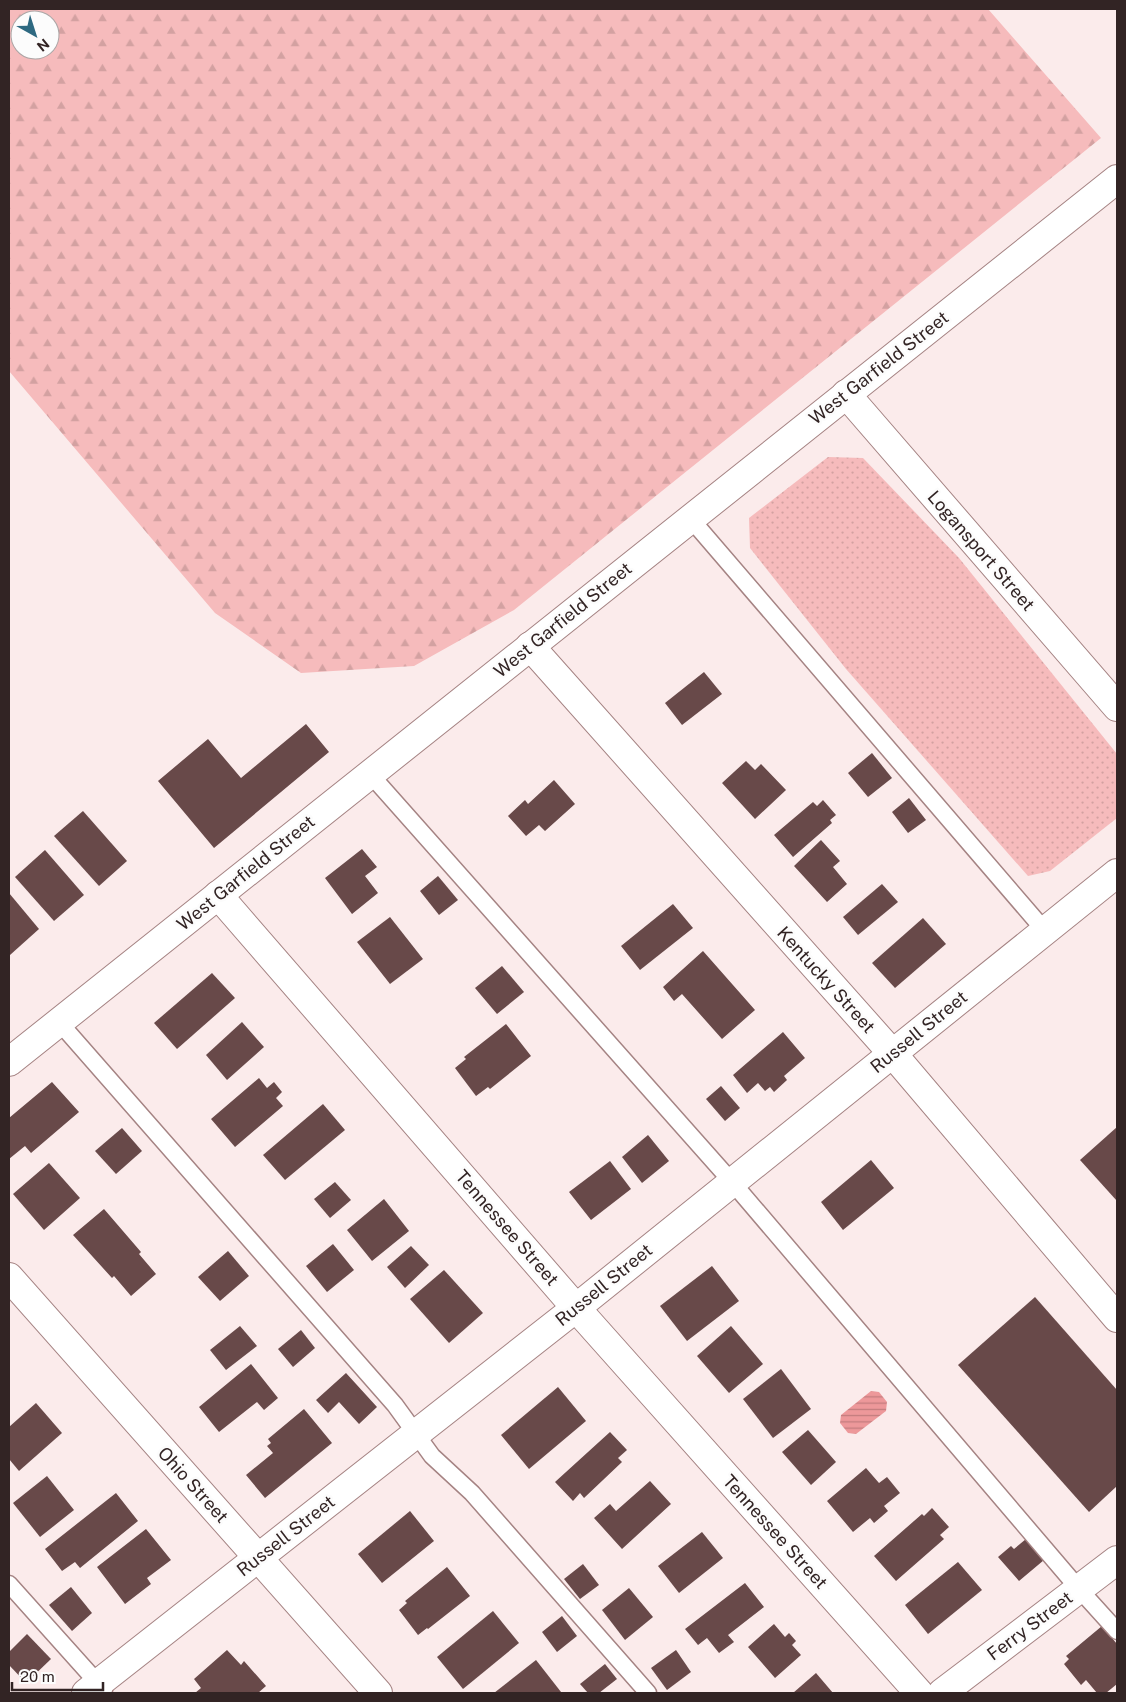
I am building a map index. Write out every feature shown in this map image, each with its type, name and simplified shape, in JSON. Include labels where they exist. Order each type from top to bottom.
[{"type":"street","name":"West Garfield Street","points":[[9,1062],[1117,179]]},
{"type":"street","name":"Logansport Street","points":[[846,394],[1117,708]]},
{"type":"street","name":"Kentucky Street","points":[[530,646],[892,1053],[1117,1318]]},
{"type":"street","name":"Russell Street","points":[[97,1690],[258,1558],[576,1308],[1117,873]]},
{"type":"street","name":"Tennessee Street","points":[[218,895],[576,1308],[919,1693]]},
{"type":"street","name":"Ohio Street","points":[[9,1277],[378,1693]]},
{"type":"street","name":"Ferry Street","points":[[942,1693],[1117,1560]]},
{"type":"lane","points":[[690,518],[1045,931]]},
{"type":"lane","points":[[370,774],[732,1182],[1079,1589],[1117,1631]]},
{"type":"lane","points":[[59,1022],[395,1405],[432,1456],[472,1493],[648,1693]]},
{"type":"lane","points":[[9,1584],[97,1690]]},
{"type":"green space","points":[[9,9],[988,9],[1101,138],[514,610],[414,666],[301,673],[215,613],[9,371]]},
{"type":"green space","points":[[828,457],[863,458],[959,558],[1117,754],[1117,818],[1050,871],[1028,876],[846,669],[750,548],[749,518]]},
{"type":"shaded area","points":[[871,1391],[879,1392],[887,1402],[886,1411],[856,1434],[848,1433],[840,1423],[841,1415]]},
{"type":"building","points":[[704,672],[722,694],[682,725],[665,703]]},
{"type":"building","points":[[306,724],[329,752],[214,848],[158,781],[208,739],[241,778]]},
{"type":"building","points":[[872,753],[892,778],[868,797],[848,773]]},
{"type":"building","points":[[746,761],[755,770],[761,764],[786,790],[755,819],[722,783]]},
{"type":"building","points":[[554,780],[575,804],[545,831],[539,825],[526,836],[508,816],[525,800],[528,804]]},
{"type":"building","points":[[909,798],[926,820],[908,833],[892,812]]},
{"type":"building","points":[[823,800],[836,815],[830,820],[832,823],[793,857],[774,835],[813,802],[817,806]]},
{"type":"building","points":[[83,811],[127,861],[99,886],[54,836]]},
{"type":"building","points":[[821,840],[840,861],[833,867],[847,884],[827,902],[794,866]]},
{"type":"building","points":[[362,849],[377,867],[365,876],[378,893],[352,914],[325,878]]},
{"type":"building","points":[[45,850],[84,895],[54,921],[15,877]]},
{"type":"building","points":[[438,876],[458,900],[439,915],[420,891]]},
{"type":"building","points":[[882,884],[898,902],[858,935],[843,917]]},
{"type":"building","points":[[9,893],[39,929],[10,955],[9,954]]},
{"type":"building","points":[[673,904],[693,928],[640,970],[621,946]]},
{"type":"building","points":[[390,917],[423,959],[390,984],[357,942]]},
{"type":"building","points":[[923,918],[946,944],[895,988],[872,963]]},
{"type":"building","points":[[703,951],[755,1010],[722,1039],[682,994],[674,1001],[663,987]]},
{"type":"building","points":[[502,966],[524,992],[497,1014],[475,988]]},
{"type":"building","points":[[212,973],[235,998],[177,1049],[154,1023]]},
{"type":"building","points":[[242,1022],[264,1047],[227,1080],[206,1055]]},
{"type":"building","points":[[506,1024],[531,1056],[490,1089],[488,1087],[476,1096],[455,1068],[466,1059],[464,1057]]},
{"type":"building","points":[[783,1032],[805,1058],[784,1076],[787,1080],[774,1092],[770,1087],[765,1091],[758,1083],[747,1093],[733,1075]]},
{"type":"building","points":[[259,1078],[267,1088],[274,1082],[282,1092],[276,1098],[283,1106],[235,1147],[211,1119]]},
{"type":"building","points":[[52,1082],[79,1112],[31,1153],[25,1146],[9,1159],[9,1118]]},
{"type":"building","points":[[721,1086],[740,1108],[725,1121],[706,1099]]},
{"type":"building","points":[[323,1104],[345,1130],[285,1180],[263,1155]]},
{"type":"building","points":[[1117,1127],[1117,1201],[1080,1160]]},
{"type":"building","points":[[122,1128],[142,1151],[116,1174],[95,1151]]},
{"type":"building","points":[[648,1135],[669,1161],[642,1183],[622,1157]]},
{"type":"building","points":[[871,1160],[894,1188],[843,1230],[821,1202]]},
{"type":"building","points":[[610,1161],[631,1189],[591,1220],[569,1192]]},
{"type":"building","points":[[49,1163],[80,1198],[44,1230],[13,1194]]},
{"type":"building","points":[[335,1182],[351,1200],[330,1218],[314,1199]]},
{"type":"building","points":[[384,1199],[409,1231],[372,1261],[347,1230]]},
{"type":"building","points":[[104,1209],[141,1252],[139,1254],[156,1274],[131,1296],[73,1235]]},
{"type":"building","points":[[333,1244],[354,1270],[327,1292],[306,1266]]},
{"type":"building","points":[[411,1246],[429,1265],[405,1288],[387,1267]]},
{"type":"building","points":[[228,1251],[249,1276],[220,1301],[198,1277]]},
{"type":"building","points":[[712,1266],[739,1301],[687,1341],[660,1306]]},
{"type":"building","points":[[444,1270],[483,1313],[449,1343],[410,1299]]},
{"type":"building","points":[[1035,1297],[1117,1390],[1117,1486],[1089,1512],[958,1365]]},
{"type":"building","points":[[240,1326],[257,1346],[226,1370],[210,1350]]},
{"type":"building","points":[[731,1326],[763,1364],[729,1393],[697,1356]]},
{"type":"building","points":[[301,1330],[315,1348],[293,1367],[278,1349]]},
{"type":"building","points":[[251,1364],[278,1398],[264,1410],[257,1402],[219,1432],[199,1407]]},
{"type":"building","points":[[781,1369],[811,1409],[773,1438],[743,1399]]},
{"type":"building","points":[[346,1373],[377,1407],[359,1424],[339,1402],[328,1413],[316,1400]]},
{"type":"building","points":[[558,1387],[586,1421],[529,1469],[501,1435]]},
{"type":"building","points":[[36,1403],[62,1433],[19,1471],[9,1459],[9,1427]]},
{"type":"building","points":[[304,1409],[332,1443],[265,1498],[246,1475],[273,1453],[267,1446],[271,1443],[268,1439]]},
{"type":"building","points":[[808,1430],[836,1462],[811,1485],[782,1452]]},
{"type":"building","points":[[610,1432],[627,1450],[618,1458],[622,1462],[584,1498],[580,1493],[573,1501],[555,1482]]},
{"type":"building","points":[[866,1468],[879,1483],[887,1477],[900,1493],[884,1506],[888,1511],[874,1523],[870,1518],[853,1532],[827,1501]]},
{"type":"building","points":[[47,1476],[74,1510],[40,1537],[13,1503]]},
{"type":"building","points":[[650,1481],[671,1504],[622,1549],[594,1518],[610,1504],[616,1511]]},
{"type":"building","points":[[116,1493],[138,1521],[80,1568],[75,1562],[62,1571],[45,1549]]},
{"type":"building","points":[[932,1508],[949,1527],[940,1535],[944,1539],[896,1581],[874,1556],[922,1514],[924,1516]]},
{"type":"building","points":[[410,1511],[434,1541],[382,1583],[358,1554]]},
{"type":"building","points":[[146,1529],[171,1560],[147,1578],[151,1584],[125,1604],[97,1567]]},
{"type":"building","points":[[702,1532],[723,1558],[679,1593],[658,1566]]},
{"type":"building","points":[[1026,1539],[1044,1560],[1019,1581],[998,1557],[1011,1546],[1014,1549]]},
{"type":"building","points":[[958,1562],[982,1590],[928,1634],[905,1605]]},
{"type":"building","points":[[583,1564],[599,1585],[580,1599],[564,1579]]},
{"type":"building","points":[[447,1567],[470,1596],[418,1635],[399,1610],[407,1603],[405,1601]]},
{"type":"building","points":[[745,1583],[764,1607],[728,1635],[734,1642],[719,1653],[707,1638],[698,1645],[685,1629]]},
{"type":"building","points":[[71,1587],[92,1613],[72,1631],[49,1605]]},
{"type":"building","points":[[629,1588],[653,1617],[625,1640],[602,1610]]},
{"type":"building","points":[[493,1611],[519,1643],[463,1689],[437,1657]]},
{"type":"building","points":[[562,1616],[577,1636],[557,1652],[542,1632]]},
{"type":"building","points":[[774,1624],[785,1637],[789,1633],[796,1641],[792,1645],[801,1655],[775,1678],[748,1647]]},
{"type":"building","points":[[1102,1626],[1117,1644],[1117,1684],[1106,1693],[1097,1693],[1086,1680],[1081,1685],[1064,1664],[1069,1659],[1066,1656]]},
{"type":"building","points":[[27,1634],[51,1659],[26,1683],[9,1665],[9,1652]]},
{"type":"building","points":[[227,1650],[241,1665],[244,1661],[266,1686],[258,1693],[195,1693],[201,1688],[194,1679]]},
{"type":"building","points":[[676,1650],[691,1672],[667,1690],[651,1668]]},
{"type":"building","points":[[536,1660],[561,1692],[494,1693]]},
{"type":"building","points":[[605,1664],[617,1679],[599,1693],[588,1693],[580,1684]]},
{"type":"building","points":[[816,1673],[833,1693],[793,1693]]}]
